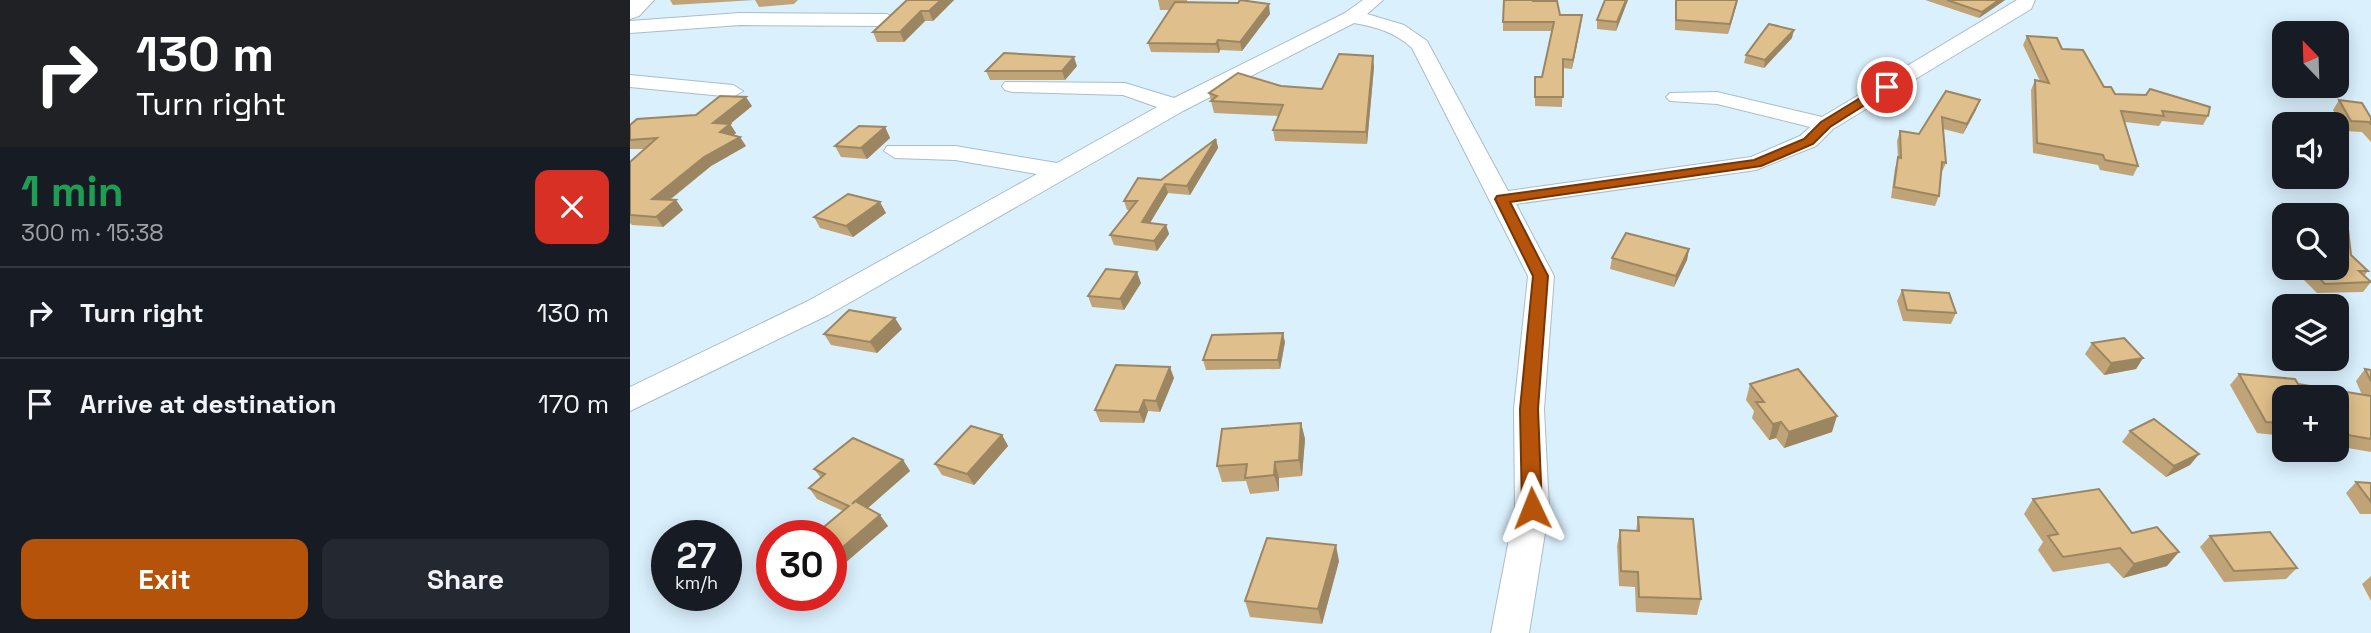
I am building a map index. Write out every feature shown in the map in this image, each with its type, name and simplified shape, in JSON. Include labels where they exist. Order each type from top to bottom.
[{"type":"street","points":[[630,11],[642,0]]},
{"type":"street","points":[[630,400],[818,308],[1175,106],[1352,17],[1374,0]]},
{"type":"street","points":[[1502,199],[1756,163],[1808,141],[1825,124],[2025,5],[2026,0]]},
{"type":"street","points":[[1352,17],[1389,24],[1408,33],[1420,45],[1541,276],[1529,409],[1532,508],[1510,633]]},
{"type":"street","points":[[630,27],[740,19],[887,20]]},
{"type":"street","points":[[630,80],[733,91]]},
{"type":"street","points":[[1012,86],[1125,89],[1175,106]]},
{"type":"street","points":[[1677,97],[1717,98],[1825,124]]},
{"type":"street","points":[[895,151],[955,153],[1062,171]]},
{"type":"building","points":[[907,0],[941,0],[929,11],[921,11],[900,32],[873,32]]},
{"type":"building","points":[[1240,0],[1269,4],[1240,42],[1218,40],[1216,44],[1148,43],[1175,2],[1238,3]]},
{"type":"building","points":[[1504,0],[1557,1],[1560,15],[1582,15],[1573,60],[1563,59],[1563,97],[1535,97],[1535,77],[1542,77],[1554,22],[1503,22]]},
{"type":"building","points":[[1605,0],[1626,0],[1617,22],[1597,20]]},
{"type":"building","points":[[1676,0],[1737,0],[1730,24],[1676,20]]},
{"type":"building","points":[[1947,0],[1999,0],[1982,12]]},
{"type":"building","points":[[1769,24],[1794,30],[1765,60],[1746,55]]},
{"type":"building","points":[[2027,36],[2057,38],[2062,49],[2083,50],[2104,87],[2111,87],[2115,94],[2146,95],[2150,89],[2210,107],[2208,116],[2162,111],[2164,116],[2121,111],[2138,166],[2105,160],[2103,155],[2037,143],[2035,80],[2049,83]]},
{"type":"building","points":[[1004,53],[1074,57],[1062,71],[986,71]]},
{"type":"building","points":[[1339,54],[1373,56],[1366,132],[1273,130],[1283,105],[1211,101],[1217,96],[1209,93],[1238,73],[1281,86],[1322,89]]},
{"type":"building","points":[[1946,91],[1980,100],[1967,124],[1942,117],[1946,163],[1942,162],[1939,196],[1894,187],[1898,157],[1901,158],[1900,131],[1919,134]]},
{"type":"building","points":[[720,96],[746,97],[713,123],[730,124],[720,132],[740,137],[704,157],[652,199],[676,200],[656,217],[630,215],[630,162],[657,138],[630,140],[630,125],[637,119],[696,115]]},
{"type":"building","points":[[2339,100],[2362,103],[2371,118],[2371,124],[2351,121],[2349,112],[2346,112]]},
{"type":"building","points":[[859,126],[885,127],[861,148],[835,146]]},
{"type":"building","points":[[1216,139],[1187,186],[1165,184],[1142,222],[1166,225],[1154,241],[1110,235],[1137,201],[1124,201],[1138,178],[1161,180]]},
{"type":"building","points":[[848,194],[880,202],[846,226],[814,217]]},
{"type":"building","points":[[1626,233],[1689,249],[1676,276],[1612,258]]},
{"type":"building","points":[[2349,238],[2351,255],[2368,271],[2359,271],[2371,282],[2325,284],[2321,280],[2349,280]]},
{"type":"building","points":[[1106,269],[1137,272],[1120,299],[1088,296]]},
{"type":"building","points":[[1902,290],[1949,293],[1956,313],[1907,310]]},
{"type":"building","points":[[849,310],[895,318],[870,342],[824,334]]},
{"type":"building","points":[[1283,333],[1278,360],[1203,360],[1212,335]]},
{"type":"building","points":[[2124,338],[2143,358],[2111,363],[2092,343]]},
{"type":"building","points":[[1116,365],[1170,367],[1156,401],[1144,400],[1139,412],[1095,410]]},
{"type":"building","points":[[1798,369],[1837,416],[1789,432],[1781,422],[1773,424],[1756,402],[1764,402],[1750,384]]},
{"type":"building","points":[[2365,369],[2371,370],[2371,381]]},
{"type":"building","points":[[2239,374],[2295,379],[2298,384],[2304,385],[2272,385],[2272,422],[2266,422]]},
{"type":"building","points":[[2349,392],[2371,396],[2371,439],[2349,435]]},
{"type":"building","points":[[2154,419],[2199,454],[2174,466],[2130,431]]},
{"type":"building","points":[[1301,423],[1299,460],[1275,462],[1274,475],[1245,478],[1247,464],[1217,466],[1222,429]]},
{"type":"building","points":[[971,426],[1002,435],[967,474],[935,464]]},
{"type":"building","points":[[853,438],[903,460],[855,501],[880,515],[847,544],[847,520],[832,520],[849,506],[809,488],[825,474],[814,469]]},
{"type":"building","points":[[2356,482],[2371,483],[2371,502]]},
{"type":"building","points":[[2099,489],[2132,533],[2157,527],[2179,552],[2134,564],[2120,548],[2063,557],[2048,536],[2058,534],[2033,499]]},
{"type":"building","points":[[1638,517],[1693,519],[1701,599],[1639,597],[1638,572],[1621,571],[1620,530],[1639,531]]},
{"type":"building","points":[[2270,532],[2297,568],[2234,571],[2210,536]]},
{"type":"building","points":[[1267,538],[1336,545],[1318,609],[1245,601]]},
{"type":"route","points":[[1532,508],[1529,409],[1541,276],[1502,199],[1756,163],[1782,155],[1808,141],[1825,124],[1887,87]]}]
